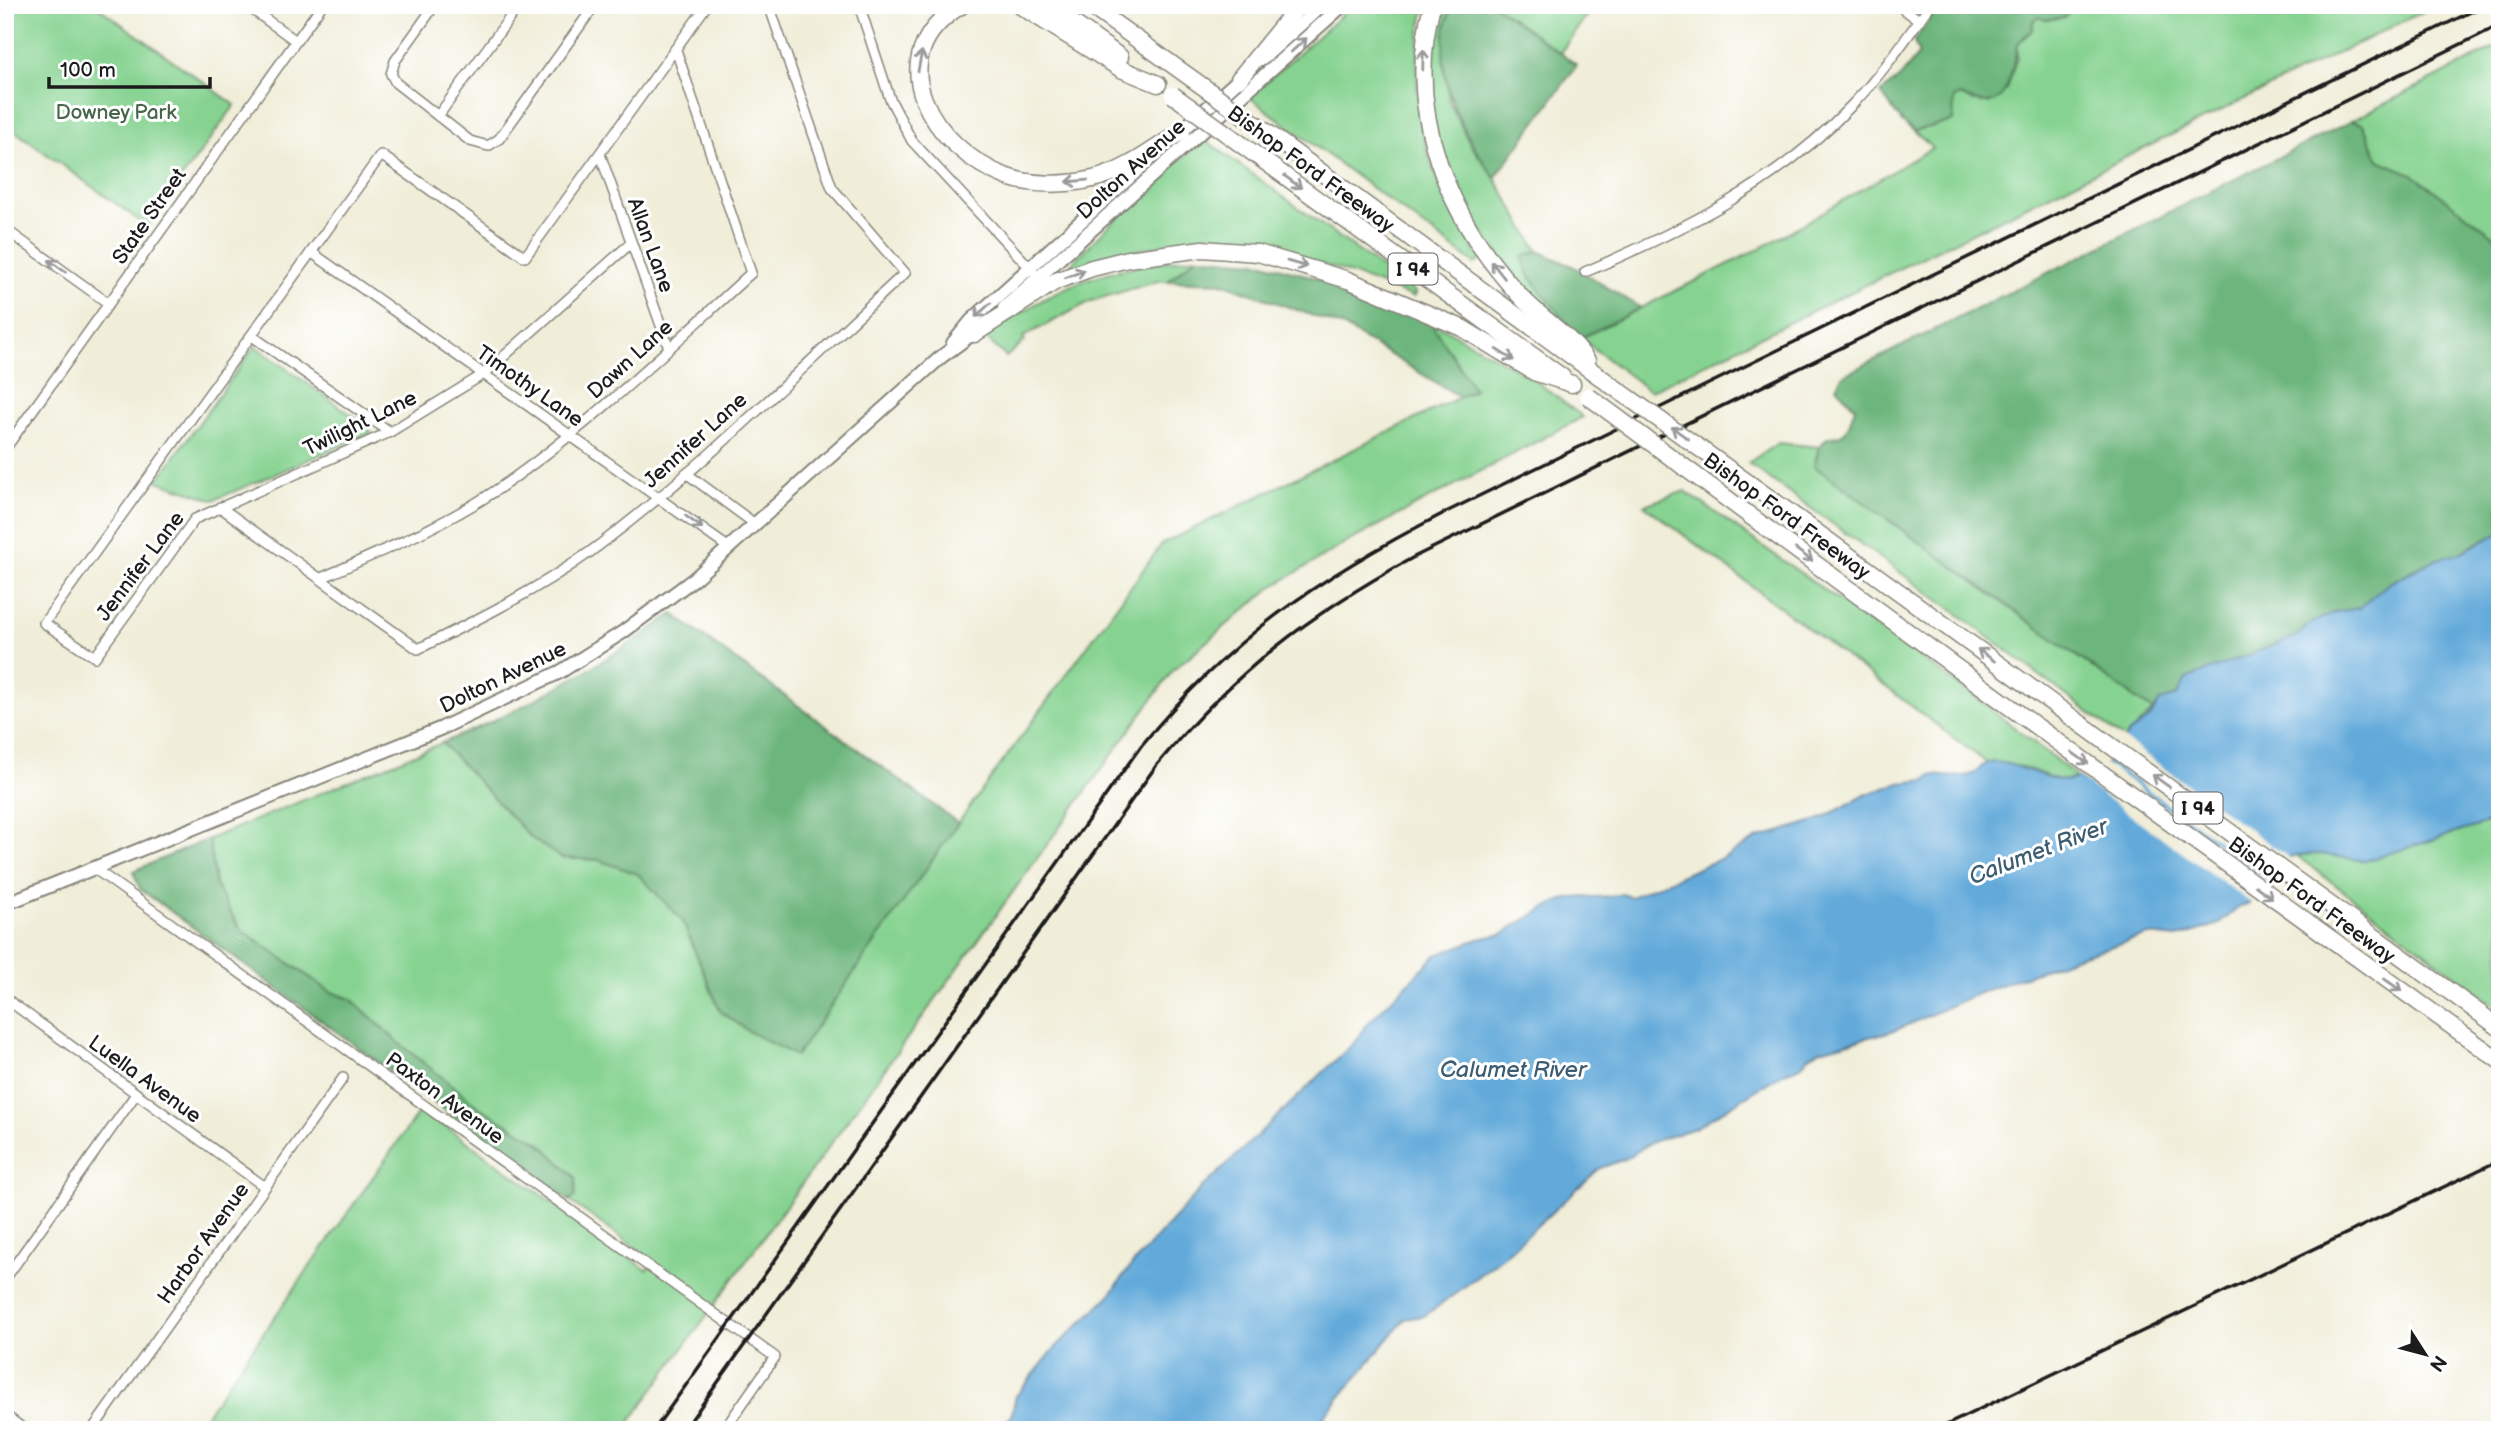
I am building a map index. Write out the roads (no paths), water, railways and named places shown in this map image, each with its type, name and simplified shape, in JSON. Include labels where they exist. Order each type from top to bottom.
[{"type":"highway","points":[[962,5],[941,18],[926,38],[918,63],[918,84],[925,108],[949,138],[978,161],[1009,177],[1050,183],[1093,179],[1124,168],[1182,131]]},
{"type":"highway","points":[[1018,5],[1121,69],[1158,84]]},
{"type":"highway","name":"Bishop Ford Freeway","points":[[1048,5],[1572,384],[2338,946],[2500,1060]]},
{"type":"highway","name":"Bishop Ford Freeway","points":[[1090,5],[2500,1028]]},
{"type":"highway","points":[[1109,5],[1172,64]]},
{"type":"highway","points":[[1239,79],[1299,5]]},
{"type":"highway","points":[[1432,5],[1423,54],[1423,97],[1437,165],[1454,203],[1498,271],[1539,315],[1574,342],[1594,372]]},
{"type":"highway","points":[[974,334],[1055,281],[1092,268],[1128,259],[1202,249],[1258,253],[1348,280],[1462,328],[1534,372],[1572,384]]},
{"type":"street","points":[[246,5],[296,41]]},
{"type":"street","name":"State Street","points":[[5,449],[322,5]]},
{"type":"street","points":[[435,5],[395,61],[391,74],[396,83],[470,141],[488,146],[499,139],[595,5]]},
{"type":"street","points":[[438,116],[519,5]]},
{"type":"street","name":"Jennifer Lane","points":[[707,5],[525,257],[381,155],[44,623],[95,657],[195,519],[220,507],[418,649],[481,618],[588,553],[686,473],[905,273],[832,188],[769,5]]},
{"type":"street","points":[[859,5],[890,100],[912,141],[1034,273]]},
{"type":"street","name":"Dolton Avenue","points":[[5,904],[442,728],[528,690],[623,632],[729,548],[941,357],[974,334],[1182,131],[1322,5]]},
{"type":"street","name":"Dolton Avenue","points":[[941,357],[971,321],[1034,273],[1343,5]]},
{"type":"street","points":[[1898,5],[1919,20]]},
{"type":"street","points":[[1586,272],[1681,230],[1784,166],[1850,108],[1930,5]]},
{"type":"street","name":"Dawn Lane","points":[[321,578],[421,534],[500,488],[570,435],[751,273],[676,50]]},
{"type":"street","name":"Allan Lane","points":[[600,153],[669,348]]},
{"type":"street","points":[[5,229],[108,303]]},
{"type":"street","name":"Twilight Lane","points":[[220,507],[390,432],[484,374],[631,243]]},
{"type":"street","name":"Timothy Lane","points":[[311,252],[729,548]]},
{"type":"street","points":[[253,336],[390,432]]},
{"type":"street","points":[[5,426],[16,434]]},
{"type":"street","points":[[686,473],[755,524]]},
{"type":"street","name":"Paxton Avenue","points":[[95,869],[775,1357],[724,1430]]},
{"type":"street","name":"Luella Avenue","points":[[6,999],[265,1187]]},
{"type":"street","name":"Harbor Avenue","points":[[92,1430],[343,1077]]},
{"type":"street","points":[[5,1279],[136,1094]]},
{"type":"street","points":[[5,1415],[25,1430]]},
{"type":"water","name":"Calumet River","points":[[2497,534],[2500,535],[2500,819],[2365,861],[2320,854],[2287,858],[2261,898],[2238,908],[2219,924],[2177,938],[2148,935],[2074,958],[1984,991],[1896,1030],[1820,1050],[1808,1057],[1801,1066],[1785,1072],[1695,1128],[1652,1142],[1625,1159],[1600,1168],[1504,1256],[1424,1316],[1405,1319],[1313,1430],[993,1430],[1011,1417],[1016,1396],[1056,1347],[1109,1296],[1131,1266],[1198,1192],[1359,1038],[1364,1027],[1436,955],[1478,939],[1503,934],[1560,901],[1622,894],[1631,897],[1727,856],[1756,839],[1821,819],[1867,794],[1900,783],[1926,780],[1931,775],[1970,775],[1988,763],[1999,762],[2059,780],[2078,777],[2084,782],[2104,767],[2128,734],[2150,717],[2160,701],[2177,696],[2186,679],[2295,637],[2312,623],[2335,612],[2359,608],[2389,583],[2434,560],[2458,554]]},
{"type":"railway","points":[[654,1430],[1141,746],[1174,707],[1243,641],[1317,586],[1444,513],[2485,5]]},
{"type":"railway","points":[[684,1430],[1156,766],[1214,702],[1274,648],[1340,601],[1414,557],[2500,25]]},
{"type":"railway","points":[[1936,1430],[2500,1160]]},
{"type":"park label","name":"Downey Park","points":[[116,112]]}]
